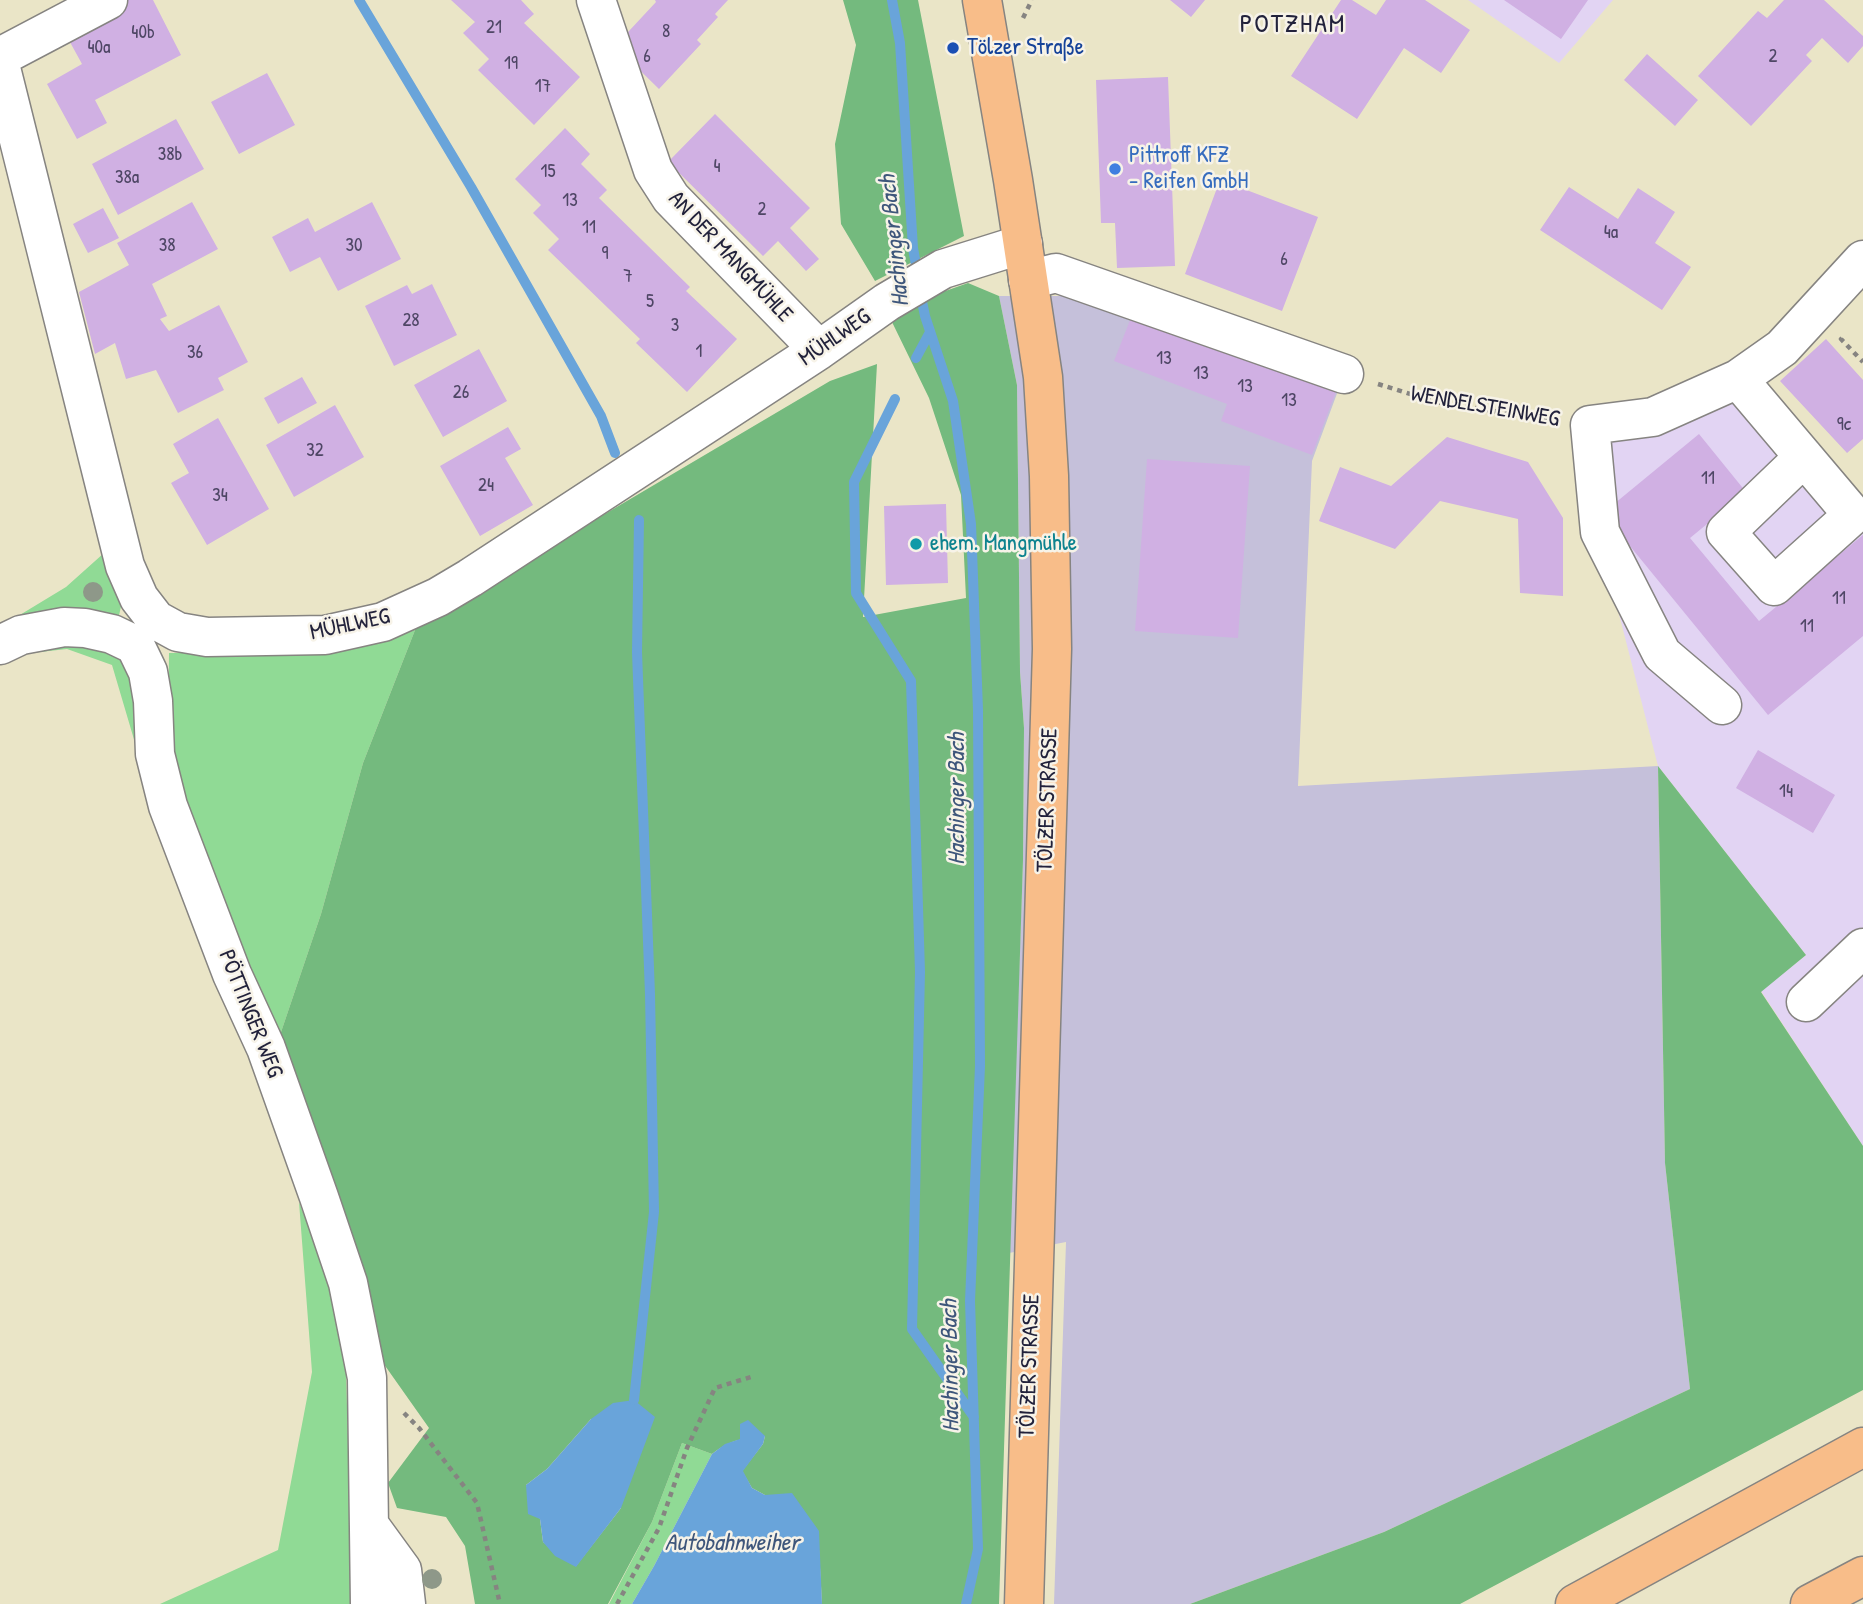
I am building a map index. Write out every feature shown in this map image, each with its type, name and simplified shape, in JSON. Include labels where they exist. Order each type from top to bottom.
[{"type":"main road","name":"TÖLZER STRASSE","points":[[982,0],[1043,377],[1049,476],[1052,649],[1024,1604]]},
{"type":"main road","points":[[1575,1604],[1863,1447]]},
{"type":"main road","points":[[1810,1604],[1863,1576]]},
{"type":"street","points":[[0,57],[108,0]]},
{"type":"street","name":"AN DER MANGMÜHLE","points":[[596,0],[653,170],[671,198],[819,350]]},
{"type":"street","points":[[0,64],[125,566],[139,598],[146,633],[112,634],[64,627],[21,635],[0,645]]},
{"type":"street","name":"WENDELSTEINWEG","points":[[1590,425],[1653,417],[1738,379],[1782,348],[1863,260]]},
{"type":"street","points":[[1025,262],[1344,374]]},
{"type":"street","name":"MÜHLWEG","points":[[146,633],[178,632],[207,637],[255,638],[325,635],[383,622],[438,597],[470,578],[819,350],[887,302],[943,269],[1025,262]]},
{"type":"street","points":[[1738,379],[1804,457]]},
{"type":"street","points":[[1590,425],[1600,532],[1662,654],[1722,705]]},
{"type":"street","name":"PÖTTINGER WEG","points":[[146,633],[155,754],[168,806],[232,974],[266,1048],[348,1283],[367,1378],[370,1604]]},
{"type":"street","points":[[1805,1002],[1863,948]]},
{"type":"street","points":[[370,1526],[402,1570],[407,1604]]},
{"type":"path","points":[[1023,19],[1032,0]]},
{"type":"path","name":"WENDELSTEINWEG","points":[[1344,374],[1436,402],[1590,425]]},
{"type":"path","points":[[618,1604],[659,1528],[687,1448],[715,1388],[754,1376]]},
{"type":"path","points":[[367,1378],[419,1428],[477,1503],[500,1604]]},
{"type":"shaded area","points":[[1468,0],[1613,0],[1559,63]]},
{"type":"shaded area","points":[[999,296],[1099,296],[1342,380],[1312,461],[1298,786],[1658,766],[1665,1163],[1690,1389],[1384,1532],[1190,1604],[1054,1604],[1066,1242],[1009,1253],[1023,860],[1024,728],[1020,672],[1017,385]]},
{"type":"shaded area","points":[[1763,389],[1863,500],[1863,1146],[1761,991],[1806,955],[1658,766],[1573,435]]},
{"type":"green space","points":[[843,0],[918,0],[964,236],[875,281],[841,224],[835,144],[856,45]]},
{"type":"green space","points":[[968,283],[999,296],[1017,385],[1020,672],[1024,728],[1023,860],[999,1604],[822,1604],[818,1531],[752,1488],[742,1471],[763,1444],[765,1436],[737,1440],[712,1454],[682,1443],[652,1522],[608,1604],[475,1604],[465,1546],[446,1517],[397,1508],[388,1483],[429,1428],[381,1360],[365,1272],[279,1038],[321,914],[363,763],[417,625],[830,381],[877,364],[863,617],[966,598],[961,495],[929,398],[892,322],[937,294]],"holes":[[[591,1419],[621,1508],[576,1566],[543,1542],[540,1519],[526,1485],[547,1469]]]},
{"type":"green space","points":[[104,553],[124,593],[118,620],[0,627],[66,587]]},
{"type":"green space","points":[[417,625],[363,763],[321,914],[279,1038],[244,968],[168,751],[169,653],[325,652]]},
{"type":"green space","points":[[65,639],[126,659],[140,704],[138,753],[112,665],[67,649],[31,653],[0,662]]},
{"type":"green space","points":[[1658,766],[1806,955],[1761,992],[1863,1146],[1863,1390],[1460,1604],[1190,1604],[1384,1532],[1690,1389],[1665,1163]]},
{"type":"green space","points":[[299,1202],[332,1288],[346,1373],[353,1604],[160,1604],[278,1550],[312,1372]]},
{"type":"green space","points":[[682,1443],[712,1454],[632,1604],[609,1604],[652,1522]]},
{"type":"water","points":[[634,1400],[655,1417],[621,1508],[576,1567],[555,1556],[543,1542],[540,1519],[528,1514],[526,1485],[547,1469],[591,1419],[613,1403]]},
{"type":"water","name":"Autobahnweiher","points":[[748,1420],[765,1436],[763,1444],[743,1471],[752,1488],[765,1495],[792,1493],[819,1531],[822,1604],[632,1604],[712,1454],[725,1444],[740,1439],[740,1424]]},
{"type":"building","points":[[128,0],[153,0],[181,55],[95,100],[107,123],[77,139],[47,84],[82,64],[65,33]]},
{"type":"building","points":[[451,0],[521,0],[534,14],[524,23],[580,77],[534,125],[478,70],[489,59],[463,33],[475,22]]},
{"type":"building","points":[[655,0],[728,0],[715,14],[718,17],[697,40],[701,44],[659,89],[615,46]]},
{"type":"building","points":[[1170,0],[1205,0],[1191,17]]},
{"type":"building","points":[[1341,0],[1352,0],[1376,15],[1386,0],[1425,0],[1470,30],[1441,73],[1404,48],[1357,119],[1291,76]]},
{"type":"building","points":[[1504,0],[1588,0],[1561,39]]},
{"type":"building","points":[[1784,0],[1824,0],[1863,36],[1863,46],[1848,63],[1822,38],[1806,55],[1812,61],[1751,126],[1698,76],[1758,11],[1767,18]]},
{"type":"building","points":[[1647,54],[1698,100],[1675,126],[1624,80]]},
{"type":"building","points":[[267,73],[295,125],[239,154],[211,102]]},
{"type":"building","points":[[1168,77],[1175,266],[1117,268],[1115,223],[1101,223],[1096,80]]},
{"type":"building","points":[[715,114],[810,208],[790,228],[819,259],[806,271],[778,241],[763,256],[668,162]]},
{"type":"building","points":[[176,119],[204,169],[118,215],[92,164]]},
{"type":"building","points":[[565,128],[590,154],[581,164],[607,190],[599,198],[690,287],[686,291],[737,339],[687,392],[636,343],[640,339],[548,250],[559,239],[533,213],[541,205],[515,179]]},
{"type":"building","points":[[1220,180],[1318,217],[1282,311],[1185,274]]},
{"type":"building","points":[[1569,187],[1618,219],[1638,188],[1675,212],[1655,243],[1691,267],[1662,310],[1540,230]]},
{"type":"building","points":[[192,202],[218,249],[152,284],[167,316],[160,319],[169,331],[219,305],[248,362],[218,378],[224,390],[178,413],[156,370],[126,379],[115,343],[95,354],[79,292],[129,265],[117,243]]},
{"type":"building","points":[[372,202],[401,259],[338,291],[320,257],[290,272],[272,237],[308,218],[315,232]]},
{"type":"building","points":[[103,208],[119,238],[88,253],[73,224]]},
{"type":"building","points":[[432,284],[457,335],[394,366],[365,306],[407,285],[412,294]]},
{"type":"building","points":[[1134,310],[1340,381],[1312,455],[1221,421],[1227,404],[1114,361]]},
{"type":"building","points":[[1826,339],[1863,380],[1863,439],[1847,453],[1780,381]]},
{"type":"building","points":[[479,349],[507,401],[443,437],[414,385]]},
{"type":"building","points":[[302,377],[317,403],[278,424],[264,398]]},
{"type":"building","points":[[335,405],[364,457],[294,497],[266,445]]},
{"type":"building","points":[[218,418],[269,509],[207,545],[171,483],[189,473],[173,444]]},
{"type":"building","points":[[508,427],[521,449],[505,458],[533,505],[480,536],[440,466]]},
{"type":"building","points":[[1699,434],[1746,492],[1690,538],[1759,621],[1863,535],[1863,636],[1768,715],[1603,513]]},
{"type":"building","points":[[1447,437],[1528,462],[1563,518],[1563,596],[1520,593],[1518,519],[1440,501],[1395,549],[1319,521],[1340,467],[1391,486]]},
{"type":"building","points":[[1147,459],[1250,466],[1238,638],[1135,631]]},
{"type":"building","name":"ehem. Mangmühle","points":[[946,504],[948,583],[886,585],[884,506]]},
{"type":"building","points":[[1758,750],[1835,795],[1813,833],[1736,788]]},
{"type":"waterway","points":[[359,0],[471,187],[601,416],[615,453]]},
{"type":"waterway","name":"Hachinger Bach","points":[[892,0],[900,43],[913,248],[918,276]]},
{"type":"waterway","name":"Hachinger Bach","points":[[920,292],[925,316],[953,401],[971,524],[978,710],[980,1066],[970,1301],[978,1549],[966,1604]]},
{"type":"waterway","points":[[916,358],[930,332]]},
{"type":"waterway","points":[[895,399],[854,482],[856,593],[911,681],[920,972],[912,1329],[974,1417]]},
{"type":"waterway","points":[[634,1400],[654,1212],[650,994],[637,652],[639,520]]},
{"type":"place","name":"Tölzer Straße","points":[[953,48]]},
{"type":"place","name":"Pittroff KFZ - Reifen GmbH","points":[[1115,169]]},
{"type":"place","name":"ehem. Mangmühle","points":[[916,544]]},
{"type":"district","name":"POTZHAM","points":[[1293,25]]}]
